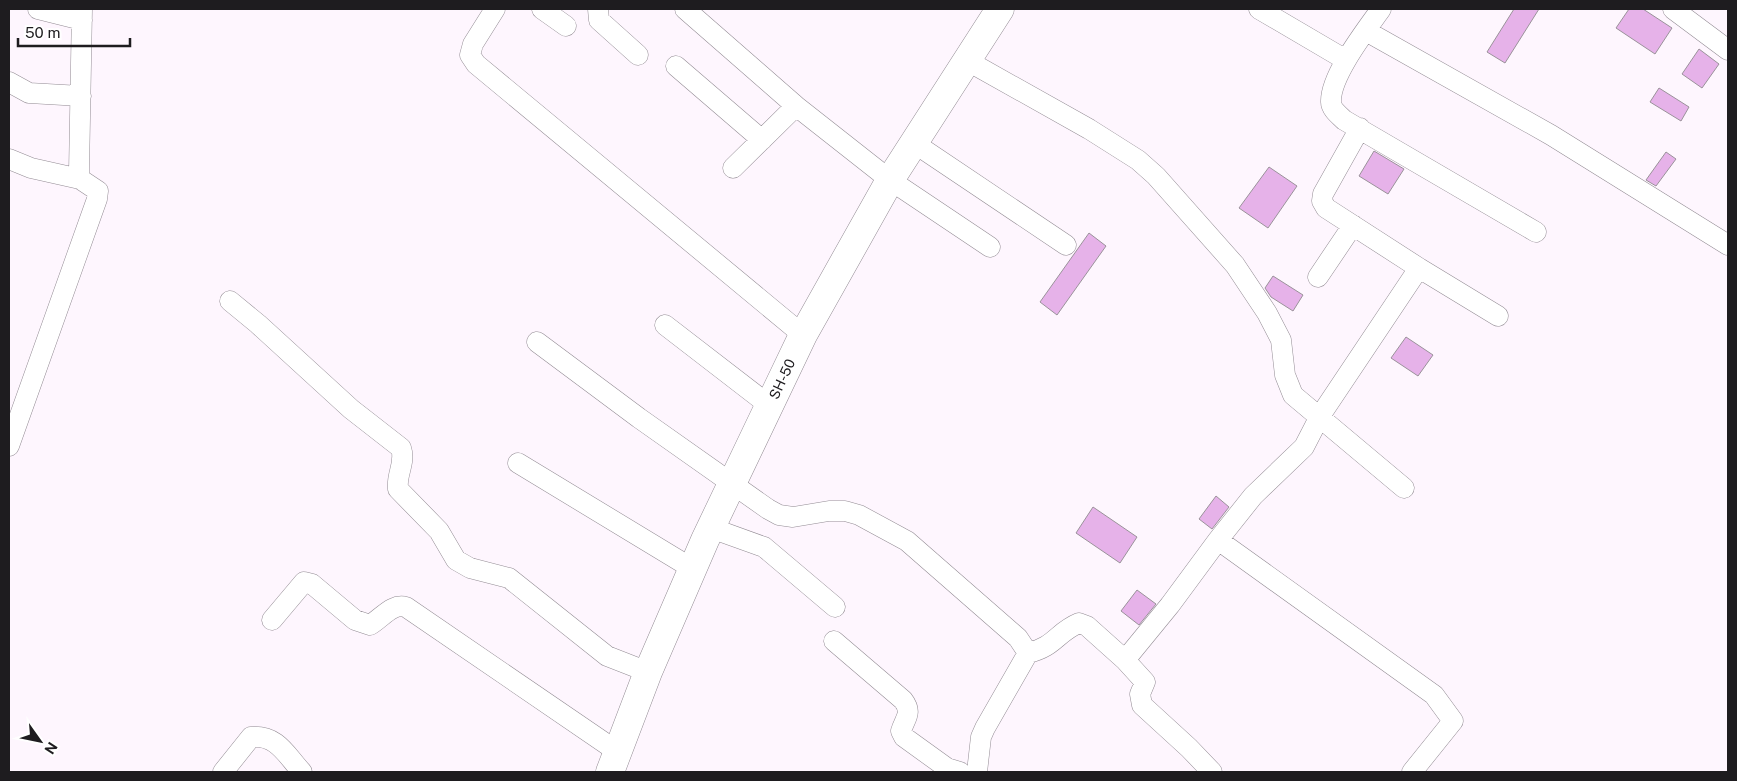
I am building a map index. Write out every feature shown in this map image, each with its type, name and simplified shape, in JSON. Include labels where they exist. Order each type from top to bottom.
[{"type":"highway","name":"SH-50","points":[[613,767],[648,672],[711,528],[803,336],[890,180],[1000,9]]},
{"type":"street","points":[[38,9],[82,14],[80,179]]},
{"type":"street","points":[[542,9],[566,26]]},
{"type":"street","points":[[598,9],[599,20],[638,55]]},
{"type":"street","points":[[686,9],[796,106],[890,180],[990,247]]},
{"type":"street","points":[[1259,9],[1346,60]]},
{"type":"street","points":[[1381,9],[1346,60],[1332,92],[1330,103],[1344,120],[1536,232]]},
{"type":"street","points":[[1673,9],[1728,50]]},
{"type":"street","points":[[493,10],[473,44],[470,54],[476,64],[803,336]]},
{"type":"street","points":[[1366,31],[1550,135],[1728,245]]},
{"type":"street","points":[[966,60],[1089,129],[1138,160],[1156,176],[1235,265],[1281,340],[1285,375],[1293,395],[1404,488]]},
{"type":"street","points":[[676,66],[762,140]]},
{"type":"street","points":[[9,82],[29,93],[80,96]]},
{"type":"street","points":[[734,168],[796,106]]},
{"type":"street","points":[[1360,128],[1323,194],[1322,201],[1326,208],[1498,316]]},
{"type":"street","points":[[914,143],[1066,246]]},
{"type":"street","points":[[9,159],[31,168],[80,179],[85,184],[94,186],[98,191],[97,199],[9,446]]},
{"type":"street","points":[[1318,277],[1353,225]]},
{"type":"street","points":[[1125,660],[1170,605],[1253,496],[1304,447],[1320,416],[1419,268]]},
{"type":"street","points":[[230,301],[351,409],[402,448],[404,457],[397,480],[398,489],[439,531],[456,560],[470,568],[509,578],[607,656],[648,672]]},
{"type":"street","points":[[665,325],[770,406]]},
{"type":"street","points":[[537,342],[732,486],[780,515],[793,517],[845,511],[859,515],[907,541],[1018,638],[1028,653]]},
{"type":"street","points":[[518,463],[693,569]]},
{"type":"street","points":[[711,528],[764,547],[834,607]]},
{"type":"street","points":[[1218,540],[1434,695],[1453,721],[1412,772]]},
{"type":"street","points":[[272,620],[304,582],[312,584],[355,620],[363,624],[370,625],[392,608],[400,605],[406,607],[613,767]]},
{"type":"street","points":[[977,772],[981,737],[1028,653],[1046,648],[1070,627],[1079,623],[1087,626],[1125,660],[1145,682],[1140,694],[1142,704],[1212,772]]},
{"type":"street","points":[[834,641],[908,706],[909,714],[902,732],[904,737],[947,768],[960,772]]},
{"type":"street","points":[[223,772],[251,736],[258,736],[276,742],[302,772]]},
{"type":"building","points":[[1514,9],[1539,9],[1505,63],[1487,52]]},
{"type":"building","points":[[1629,9],[1643,9],[1672,28],[1655,54],[1616,28]]},
{"type":"building","points":[[1699,49],[1719,64],[1702,88],[1682,74]]},
{"type":"building","points":[[1659,88],[1689,107],[1681,121],[1650,102]]},
{"type":"building","points":[[1374,151],[1404,169],[1388,194],[1359,176]]},
{"type":"building","points":[[1666,152],[1676,159],[1656,186],[1646,180]]},
{"type":"building","points":[[1269,167],[1297,186],[1268,228],[1239,208]]},
{"type":"building","points":[[1089,233],[1106,246],[1057,315],[1040,302]]},
{"type":"building","points":[[1273,276],[1303,295],[1293,311],[1271,297],[1265,288]]},
{"type":"building","points":[[1406,337],[1433,355],[1418,376],[1391,358]]},
{"type":"building","points":[[1216,496],[1229,507],[1212,529],[1199,519]]},
{"type":"building","points":[[1093,507],[1137,537],[1120,563],[1076,533]]},
{"type":"building","points":[[1137,590],[1156,604],[1139,625],[1121,611]]}]
